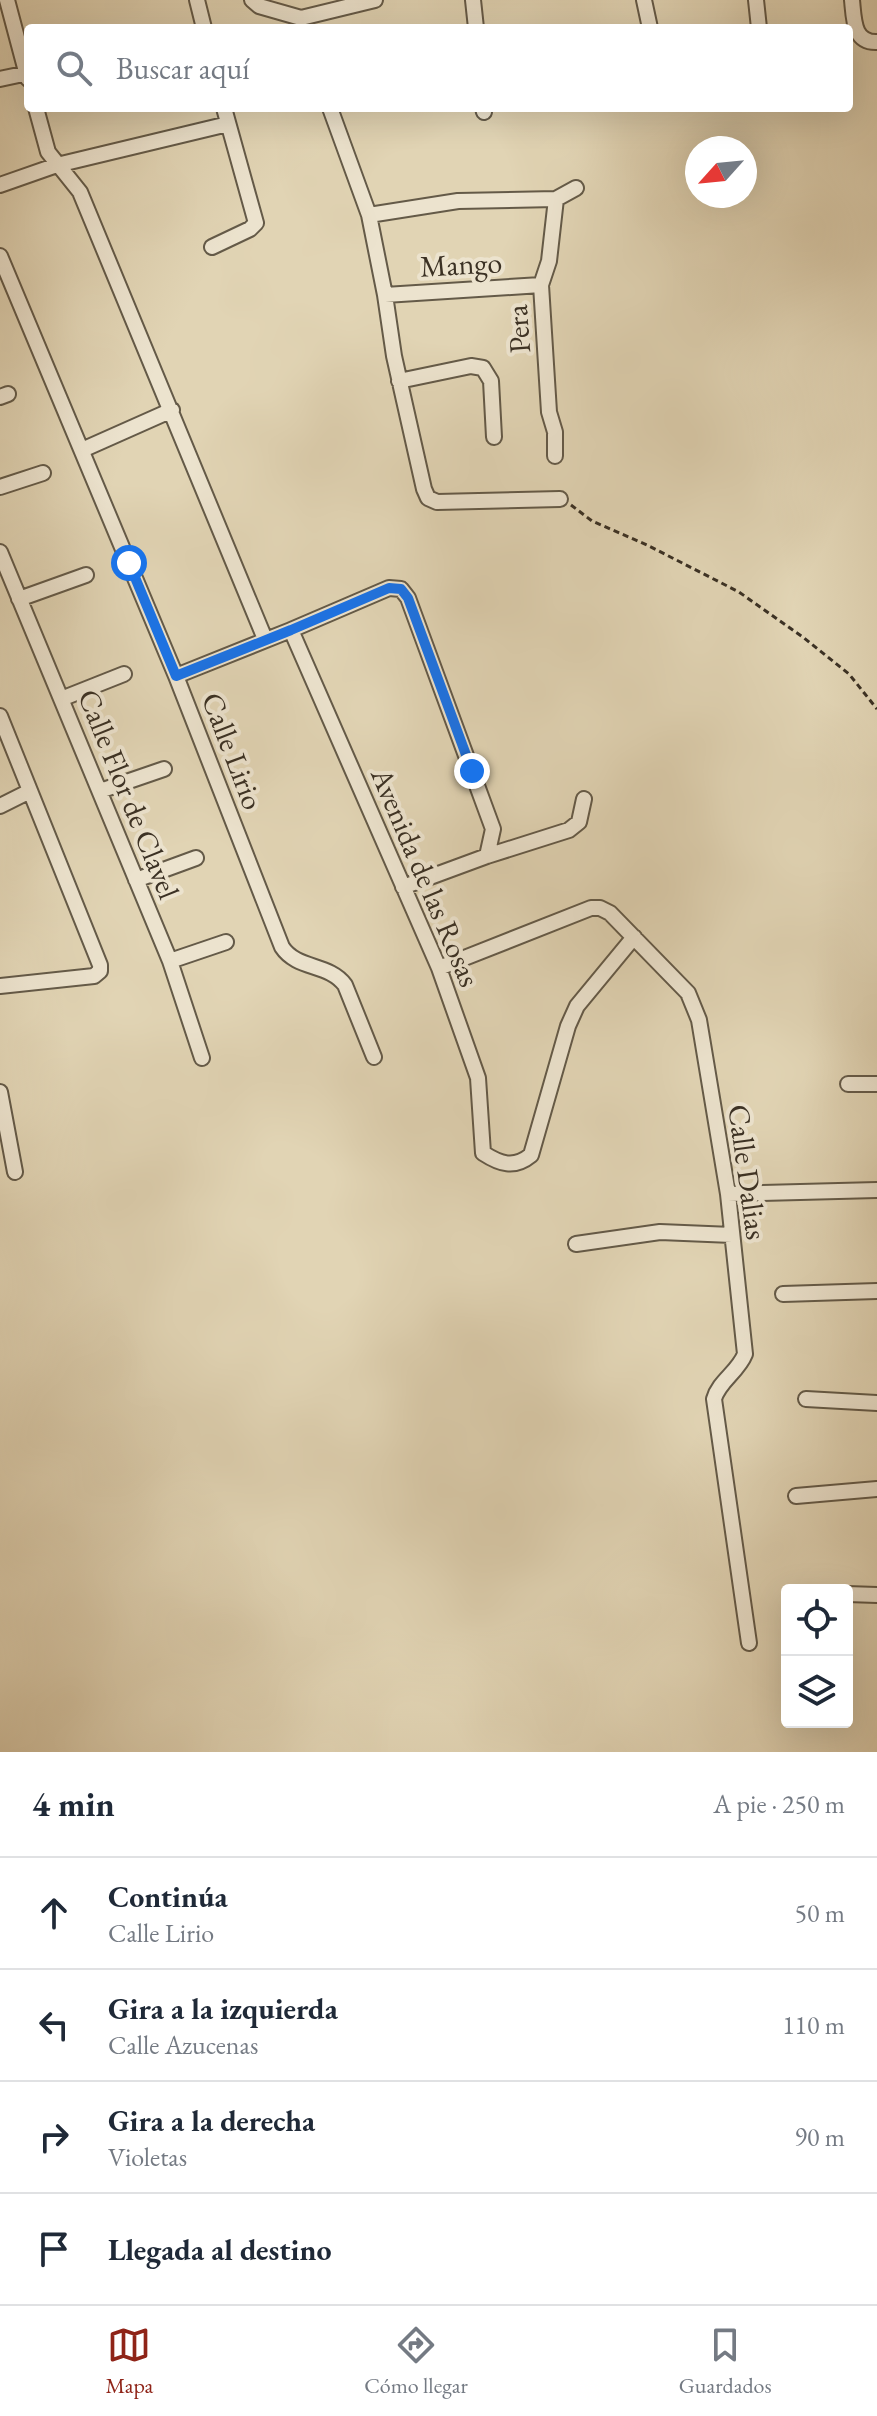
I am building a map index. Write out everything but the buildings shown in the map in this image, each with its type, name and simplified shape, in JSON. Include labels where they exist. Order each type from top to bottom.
[{"type":"street","points":[[7,0],[24,61]]},
{"type":"street","points":[[197,0],[203,24]]},
{"type":"street","points":[[252,0],[259,6],[302,23],[375,0]]},
{"type":"street","points":[[473,0],[476,24]]},
{"type":"street","points":[[644,0],[649,24]]},
{"type":"street","points":[[756,0],[759,24]]},
{"type":"street","points":[[852,0],[854,26],[861,38],[877,42]]},
{"type":"street","points":[[0,79],[24,76]]},
{"type":"street","points":[[37,112],[48,152],[80,192],[265,639]]},
{"type":"street","points":[[212,247],[256,223],[225,112]]},
{"type":"street","points":[[331,112],[369,215],[399,381],[428,498],[437,502],[560,499]]},
{"type":"street","points":[[0,185],[57,165],[228,124]]},
{"type":"street","points":[[369,215],[458,201],[556,199],[576,188]]},
{"type":"street","name":"Pera","points":[[555,456],[541,285],[549,261],[556,199]]},
{"type":"street","name":"Calle Lirio","points":[[0,256],[176,676],[282,947],[288,956],[297,961],[338,975],[374,1057]]},
{"type":"street","name":"Mango","points":[[385,295],[541,285]]},
{"type":"street","points":[[399,381],[471,366],[483,368],[491,381],[494,437]]},
{"type":"street","points":[[82,450],[172,410]]},
{"type":"street","points":[[0,487],[43,473]]},
{"type":"street","name":"Calle Flor de Clavel","points":[[0,552],[170,961],[202,1058]]},
{"type":"street","points":[[19,599],[86,575]]},
{"type":"street","points":[[176,676],[389,588],[401,589],[408,598],[493,829],[487,856]]},
{"type":"street","name":"Avenida de las Rosas","points":[[291,630],[439,968],[478,1078],[483,1153],[496,1161],[513,1165],[531,1155],[568,1026],[577,1006],[634,937]]},
{"type":"street","points":[[61,699],[124,674]]},
{"type":"street","points":[[0,716],[100,965],[100,971],[94,976],[0,986]]},
{"type":"street","points":[[100,791],[164,769]]},
{"type":"street","points":[[0,806],[30,791]]},
{"type":"street","points":[[403,887],[569,830],[579,822],[584,799]]},
{"type":"street","points":[[136,880],[196,858]]},
{"type":"street","name":"Calle Dalias","points":[[439,968],[591,908],[600,908],[610,913],[688,993],[699,1020],[728,1194],[745,1354],[714,1399],[749,1643]]},
{"type":"street","points":[[170,961],[226,942]]},
{"type":"street","points":[[848,1084],[877,1084]]},
{"type":"street","points":[[0,1092],[15,1172]]},
{"type":"street","points":[[728,1194],[877,1190]]},
{"type":"street","points":[[576,1244],[660,1232],[732,1235]]},
{"type":"street","points":[[783,1294],[877,1291]]},
{"type":"street","points":[[806,1399],[877,1403]]},
{"type":"street","points":[[796,1496],[877,1489]]},
{"type":"street","points":[[853,1594],[877,1595]]},
{"type":"path","points":[[560,499],[592,521],[739,592],[849,674],[877,709]]},
{"type":"route","points":[[129,563],[176,676],[389,588],[401,589],[408,598],[472,771]]}]
